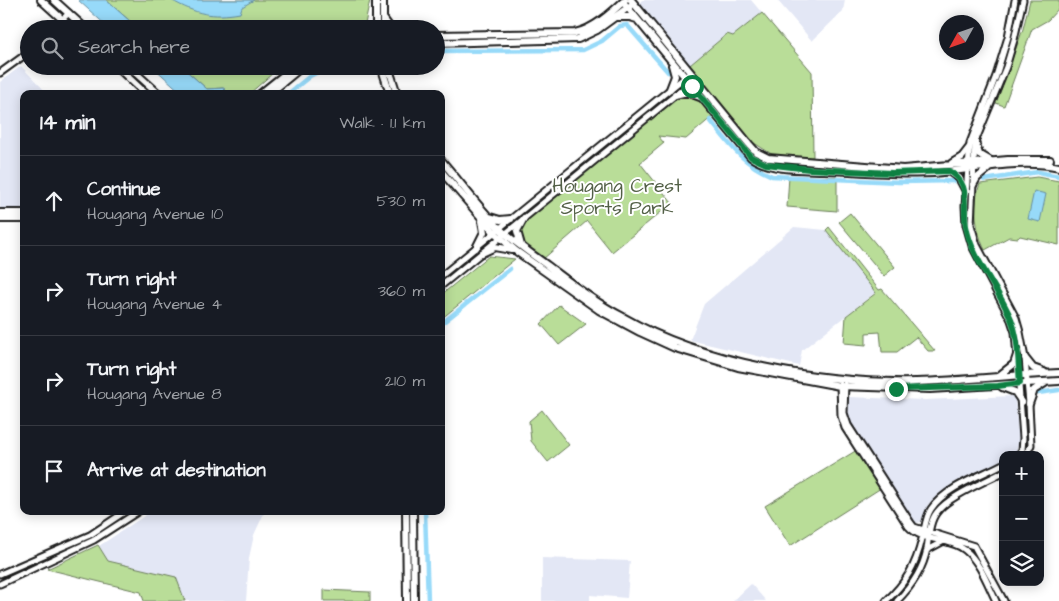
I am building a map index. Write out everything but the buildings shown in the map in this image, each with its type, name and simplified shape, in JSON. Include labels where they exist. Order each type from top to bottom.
[{"type":"main road","points":[[41,0],[62,19]]},
{"type":"main road","points":[[54,0],[76,20]]},
{"type":"main road","points":[[376,0],[376,20]]},
{"type":"main road","points":[[382,20],[384,0]]},
{"type":"main road","points":[[445,35],[575,33],[583,31],[605,17],[624,1],[632,3],[692,81],[751,146],[768,158],[903,169],[949,168],[962,157],[968,148]]},
{"type":"main road","points":[[445,42],[578,39],[587,36],[632,3]]},
{"type":"main road","points":[[632,3],[638,20],[670,59],[687,75]]},
{"type":"main road","points":[[614,17],[630,16],[638,20]]},
{"type":"main road","points":[[670,59],[675,76],[670,90]]},
{"type":"main road","points":[[126,75],[142,90]]},
{"type":"main road","points":[[138,75],[155,90]]},
{"type":"main road","points":[[265,90],[284,75]]},
{"type":"main road","points":[[274,90],[292,75]]},
{"type":"main road","points":[[383,75],[389,90]]},
{"type":"main road","points":[[392,75],[396,90]]},
{"type":"main road","points":[[692,81],[705,101],[751,157],[774,167],[902,173],[991,165],[1033,164],[1059,167]]},
{"type":"main road","points":[[675,95],[689,93],[705,101]]},
{"type":"main road","points":[[975,142],[979,154],[991,165]]},
{"type":"main road","points":[[973,185],[991,165],[1039,159],[1059,162]]},
{"type":"main road","points":[[445,165],[488,216],[497,231]]},
{"type":"main road","points":[[949,168],[958,177],[966,191]]},
{"type":"main road","points":[[445,177],[477,213],[503,236],[516,251],[585,301],[664,344],[738,367],[843,382],[913,389],[998,386],[1059,381]]},
{"type":"main road","points":[[0,213],[20,214]]},
{"type":"main road","points":[[476,248],[484,227],[477,213]]},
{"type":"main road","points":[[488,216],[500,220],[511,219]]},
{"type":"main road","points":[[524,218],[517,231],[524,248]]},
{"type":"main road","points":[[0,219],[20,219]]},
{"type":"main road","points":[[503,236],[524,248],[589,296],[624,318],[661,336],[716,355],[843,382],[915,382],[1059,373]]},
{"type":"main road","points":[[482,253],[495,247],[516,251]]},
{"type":"main road","points":[[997,377],[1014,364],[1018,352]]},
{"type":"main road","points":[[1025,358],[1033,368],[1047,374]]},
{"type":"main road","points":[[998,386],[1015,392],[1025,403],[1034,390],[1048,382]]},
{"type":"main road","points":[[406,515],[407,601]]},
{"type":"main road","points":[[413,515],[414,601]]},
{"type":"street","points":[[1015,0],[1005,46],[987,103],[968,148],[973,185],[972,231],[976,246],[1011,320],[1023,375]]},
{"type":"street","points":[[1023,0],[1006,67],[975,142],[966,191],[965,216],[969,239],[1016,318],[1025,358],[1023,383],[1031,440],[1027,451]]},
{"type":"street","points":[[62,19],[69,13]]},
{"type":"street","points":[[0,73],[20,59]]},
{"type":"street","points":[[445,273],[687,75]]},
{"type":"street","points":[[445,283],[692,81]]},
{"type":"street","points":[[843,382],[844,413],[848,425],[913,529],[920,548]]},
{"type":"street","points":[[1020,451],[1023,444],[1025,403]]},
{"type":"street","points":[[913,529],[926,520],[932,508],[948,494],[999,466]]},
{"type":"street","points":[[886,601],[898,590],[910,573],[937,512],[948,502],[999,474]]},
{"type":"street","points":[[0,574],[90,535],[120,515]]},
{"type":"street","points":[[0,584],[94,540],[133,515]]},
{"type":"street","points":[[897,601],[917,577],[927,550],[926,520]]},
{"type":"street","points":[[932,522],[940,534]]},
{"type":"street","points":[[913,529],[965,550],[974,561],[996,601]]},
{"type":"street","points":[[927,534],[940,534],[974,546],[1004,601]]},
{"type":"street","points":[[927,550],[943,542]]},
{"type":"shaded area","points":[[642,0],[751,0],[762,13],[733,36],[727,34],[690,65],[639,3]]},
{"type":"shaded area","points":[[777,0],[845,0],[843,11],[812,41]]},
{"type":"shaded area","points":[[20,67],[20,75],[30,75],[44,90],[20,90],[20,210],[0,209],[0,82]]},
{"type":"shaded area","points":[[794,227],[826,230],[876,292],[802,350],[799,366],[690,340],[704,304]]},
{"type":"shaded area","points":[[1012,396],[1015,399],[1019,441],[1016,451],[999,451],[999,463],[939,494],[928,505],[921,522],[915,523],[848,418],[849,397],[925,400]]},
{"type":"shaded area","points":[[146,515],[263,515],[254,535],[249,558],[246,601],[185,601],[176,577],[107,561],[99,546]]},
{"type":"shaded area","points":[[542,558],[630,561],[627,598],[590,595],[590,601],[542,601]]},
{"type":"shaded area","points":[[751,584],[766,601],[733,601]]},
{"type":"green space","points":[[106,0],[370,0],[366,20],[129,20]]},
{"type":"green space","points":[[1030,0],[1059,0],[1059,8],[1048,20],[1032,29],[1004,106],[996,103],[1023,29]]},
{"type":"green space","points":[[762,13],[812,72],[813,157],[773,155],[751,141],[690,65],[727,34],[733,36]]},
{"type":"green space","points":[[191,75],[271,75],[254,90],[207,89]]},
{"type":"green space","name":"Hougang Crest Sports Park","points":[[685,95],[698,99],[713,116],[686,139],[658,136],[664,143],[640,163],[672,203],[612,252],[587,221],[543,259],[525,244],[521,235],[522,223],[676,97]]},
{"type":"green space","points":[[789,176],[837,177],[837,211],[787,207]]},
{"type":"green space","points":[[1037,177],[1059,181],[1059,245],[1020,236],[1018,238],[1009,237],[985,250],[979,235],[976,218],[976,200],[980,184]]},
{"type":"green space","points":[[850,213],[895,267],[884,276],[839,222]]},
{"type":"green space","points":[[829,227],[879,290],[882,289],[935,351],[928,351],[916,337],[897,352],[882,352],[880,332],[866,333],[866,345],[844,343],[846,316],[876,293],[826,230]]},
{"type":"green space","points":[[489,256],[515,259],[445,316],[445,292]]},
{"type":"green space","points":[[559,305],[586,324],[559,345],[541,324]]},
{"type":"green space","points":[[542,410],[569,445],[548,462],[531,441],[529,421]]},
{"type":"green space","points":[[857,450],[881,488],[790,546],[765,506]]},
{"type":"green space","points":[[98,545],[108,561],[176,577],[185,601],[144,601],[141,592],[47,569]]},
{"type":"green space","points":[[324,590],[370,592],[370,601],[324,601]]},
{"type":"water","points":[[78,0],[106,0],[129,20],[100,20]]},
{"type":"water","points":[[171,0],[254,0],[242,7],[240,13],[212,15],[196,12]]},
{"type":"water","points":[[162,75],[191,75],[207,89],[224,88],[225,90],[179,90]]},
{"type":"water","points":[[1034,191],[1046,194],[1040,222],[1028,219]]},
{"type":"waterway","points":[[445,51],[583,50],[602,41],[620,26],[627,25],[668,72]]},
{"type":"waterway","points":[[293,90],[312,75]]},
{"type":"waterway","points":[[710,120],[744,159],[772,176],[899,182],[955,181]]},
{"type":"waterway","points":[[984,180],[1038,172],[1059,176]]},
{"type":"waterway","points":[[445,321],[510,269]]},
{"type":"waterway","points":[[1038,393],[1059,390]]},
{"type":"waterway","points":[[425,515],[428,601]]},
{"type":"route","points":[[692,86],[751,157],[757,161],[774,167],[809,169],[892,173],[949,171],[963,182],[966,191],[965,216],[969,239],[1011,320],[1017,344],[1020,383],[998,386],[896,389]]}]
